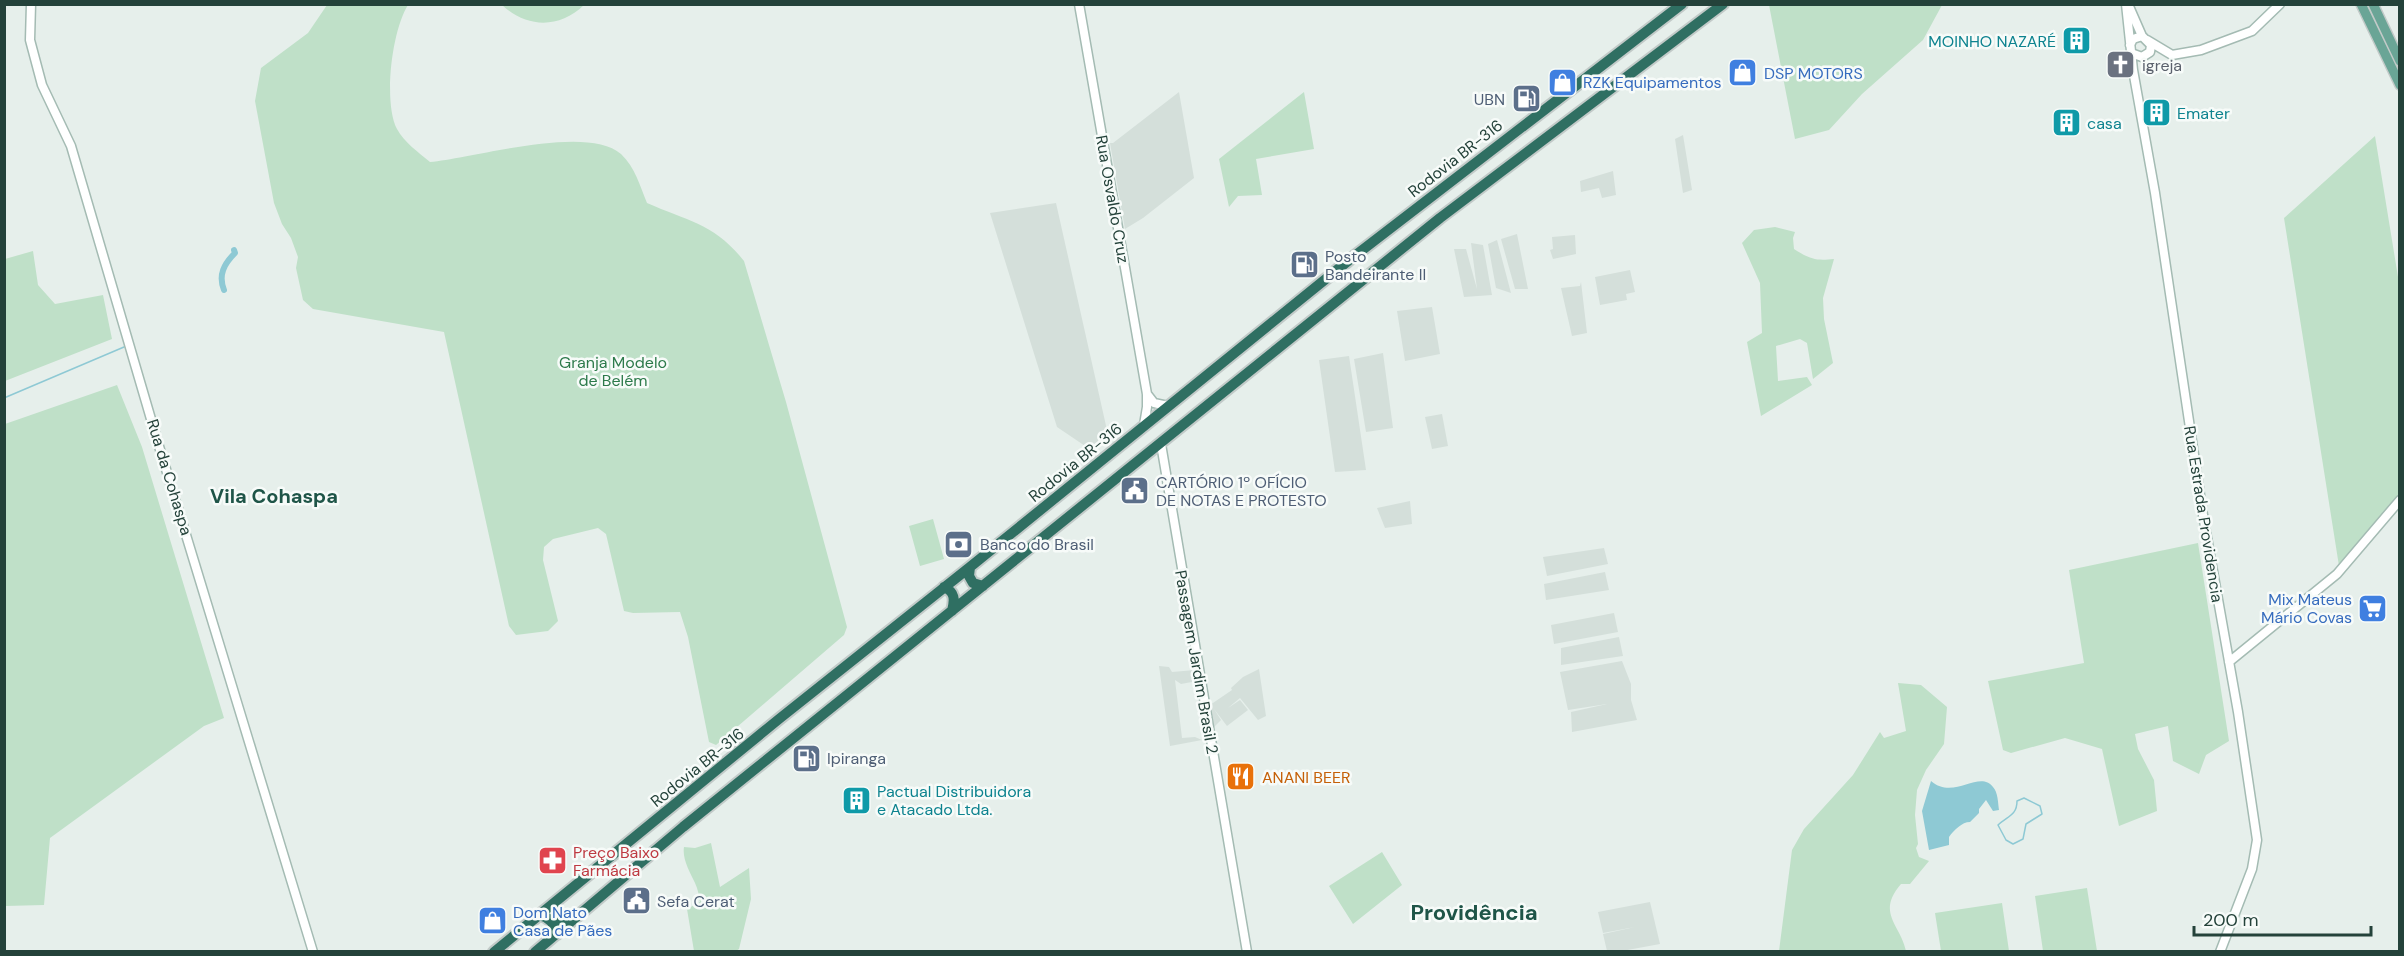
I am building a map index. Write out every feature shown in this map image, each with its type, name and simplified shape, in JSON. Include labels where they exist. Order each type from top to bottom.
[{"type":"highway","name":"Rodovia BR-316","points":[[494,951],[1413,210],[1682,4]]},
{"type":"highway","points":[[535,951],[683,827],[1440,218],[1723,4]]},
{"type":"highway","points":[[970,567],[969,576],[973,583],[983,586]]},
{"type":"highway","points":[[944,586],[951,590],[954,597],[952,611]]},
{"type":"highway","points":[[555,903],[558,918],[569,924]]},
{"type":"highway","points":[[539,915],[551,920],[556,928],[556,934]]},
{"type":"main road","points":[[2361,4],[2400,85]]},
{"type":"main road","points":[[2373,4],[2400,61]]},
{"type":"street","name":"Rua da Cohaspa","points":[[30,4],[30,40],[42,85],[71,146],[158,443],[313,951]]},
{"type":"street","name":"Rua Osvaldo Cruz","points":[[1079,4],[1146,394],[1148,407],[1144,425]]},
{"type":"street","name":"Rua Estrada Providencia","points":[[2127,4],[2145,38]]},
{"type":"street","name":"Rua Estrada Providencia","points":[[2127,4],[2133,70],[2155,193],[2203,515],[2244,745],[2257,846],[2252,869],[2220,951]]},
{"type":"street","points":[[2142,57],[2130,49],[2133,39],[2145,38],[2172,54],[2201,50],[2252,31],[2280,4]]},
{"type":"street","points":[[2133,70],[2142,57],[2150,52],[2151,45],[2145,38]]},
{"type":"street","points":[[1146,394],[1154,403],[1168,406]]},
{"type":"street","name":"Passagem Jardim Brasil 2","points":[[1161,444],[1247,951]]},
{"type":"street","points":[[2229,662],[2337,573],[2400,500]]},
{"type":"shaded area","points":[[1179,92],[1194,178],[1143,218],[1125,229],[1110,143]]},
{"type":"shaded area","points":[[1683,135],[1692,190],[1683,193],[1675,139]]},
{"type":"shaded area","points":[[1613,171],[1616,195],[1602,198],[1599,188],[1581,192],[1580,181]]},
{"type":"shaded area","points":[[1056,203],[1109,439],[1094,452],[1057,427],[990,213]]},
{"type":"shaded area","points":[[1517,234],[1528,289],[1515,289],[1501,239]]},
{"type":"shaded area","points":[[1575,235],[1576,254],[1553,259],[1550,250],[1553,249],[1552,237]]},
{"type":"shaded area","points":[[1497,240],[1511,293],[1496,288],[1488,244]]},
{"type":"shaded area","points":[[1471,243],[1483,245],[1492,295],[1464,297],[1454,249],[1466,249],[1477,289]]},
{"type":"shaded area","points":[[1630,270],[1635,292],[1626,294],[1627,300],[1600,305],[1595,277]]},
{"type":"shaded area","points":[[1581,282],[1587,333],[1572,336],[1561,288],[1580,286]]},
{"type":"shaded area","points":[[1432,307],[1440,354],[1405,361],[1397,311]]},
{"type":"shaded area","points":[[1383,353],[1393,428],[1366,432],[1354,359]]},
{"type":"shaded area","points":[[1349,356],[1366,470],[1335,472],[1319,360]]},
{"type":"shaded area","points":[[1442,414],[1448,446],[1432,449],[1425,417]]},
{"type":"shaded area","points":[[1410,501],[1412,524],[1385,528],[1377,508]]},
{"type":"shaded area","points":[[1604,548],[1608,564],[1547,576],[1543,557]]},
{"type":"shaded area","points":[[1605,572],[1609,590],[1546,600],[1544,584]]},
{"type":"shaded area","points":[[1614,613],[1618,632],[1554,644],[1551,625]]},
{"type":"shaded area","points":[[1619,637],[1623,656],[1561,665],[1561,648]]},
{"type":"shaded area","points":[[1622,661],[1631,684],[1631,700],[1637,720],[1572,732],[1571,712],[1607,704],[1568,710],[1560,672]]},
{"type":"shaded area","points":[[1159,666],[1169,667],[1172,672],[1195,670],[1197,681],[1181,684],[1175,680],[1182,738],[1195,737],[1202,740],[1170,746]]},
{"type":"shaded area","points":[[1259,669],[1266,716],[1258,720],[1240,698],[1228,708],[1240,700],[1248,710],[1227,726],[1214,709],[1221,720],[1214,727],[1210,705],[1232,690],[1231,688],[1243,677]]},
{"type":"shaded area","points":[[1650,902],[1660,944],[1622,951],[1607,951],[1603,934],[1635,927],[1603,933],[1598,912]]},
{"type":"green space","points":[[1769,4],[1942,5],[1923,40],[1862,94],[1829,130],[1795,139]]},
{"type":"green space","name":"Granja Modelo de Belém","points":[[327,5],[408,5],[402,16],[391,66],[393,117],[400,134],[430,162],[557,142],[583,142],[605,146],[621,154],[630,165],[647,203],[711,231],[744,261],[786,402],[847,627],[844,635],[716,745],[709,742],[688,637],[680,612],[633,613],[624,611],[606,534],[598,528],[553,539],[544,547],[543,560],[558,621],[548,631],[516,635],[509,626],[444,332],[313,309],[303,300],[296,268],[298,257],[274,203],[255,101],[261,68],[308,33]]},
{"type":"green space","points":[[502,5],[584,5],[564,18],[543,23],[522,18]]},
{"type":"green space","points":[[1304,92],[1314,149],[1256,159],[1262,195],[1238,196],[1229,207],[1219,159]]},
{"type":"green space","points":[[2375,136],[2399,283],[2399,495],[2339,566],[2284,218]]},
{"type":"green space","points":[[1775,227],[1795,232],[1794,249],[1804,255],[1817,259],[1834,259],[1823,298],[1824,319],[1833,363],[1813,379],[1807,343],[1800,339],[1776,346],[1778,381],[1807,377],[1812,385],[1761,416],[1747,342],[1762,333],[1760,283],[1742,243],[1754,230]]},
{"type":"green space","points":[[33,251],[38,285],[55,304],[103,295],[112,339],[5,381],[5,259]]},
{"type":"green space","points":[[117,385],[142,447],[224,718],[204,726],[50,838],[44,905],[5,906],[5,424]]},
{"type":"green space","points":[[933,519],[944,559],[920,566],[909,526]]},
{"type":"green space","points":[[2198,543],[2229,741],[2206,755],[2199,774],[2173,761],[2168,726],[2135,734],[2138,749],[2154,780],[2157,811],[2119,826],[2102,749],[2065,738],[2011,753],[2003,750],[1988,681],[2084,663],[2069,570]]},
{"type":"green space","points":[[1898,683],[1921,685],[1947,707],[1944,744],[1926,770],[1917,790],[1915,815],[1918,844],[1916,848],[1919,857],[1929,861],[1910,884],[1901,884],[1890,903],[1892,918],[1906,951],[1779,951],[1792,850],[1804,829],[1853,775],[1880,732],[1884,738],[1906,731]]},
{"type":"green space","points":[[711,843],[720,887],[749,868],[751,899],[739,949],[736,951],[694,951],[687,909],[700,902],[697,888],[685,861],[684,847],[695,848]]},
{"type":"green space","points":[[1382,852],[1402,885],[1353,924],[1329,886]]},
{"type":"green space","points":[[2087,888],[2097,951],[2043,951],[2035,896]]},
{"type":"green space","points":[[2002,903],[2009,951],[1941,951],[1935,913]]},
{"type":"water","points":[[1931,781],[1948,788],[1973,782],[1987,782],[1996,792],[1999,810],[1993,811],[1986,800],[1979,809],[1979,813],[1970,822],[1961,825],[1951,834],[1949,845],[1929,850],[1922,811]]},
{"type":"waterway","points":[[224,290],[222,275],[225,266],[235,253],[234,250]]},
{"type":"waterway","points":[[4,398],[124,347]]},
{"type":"waterway","points":[[2024,798],[2040,806],[2042,814],[2026,824],[2023,839],[2013,844],[2006,840],[1998,825],[2013,813],[2017,801],[2024,798]]},
{"type":"place","name":"MOINHO NAZARÉ","points":[[2077,41]]},
{"type":"place","name":"igreja","points":[[2121,65]]},
{"type":"place","name":"DSP MOTORS","points":[[1743,73]]},
{"type":"place","name":"RZK Equipamentos","points":[[1562,82]]},
{"type":"place","name":"UBN","points":[[1526,99]]},
{"type":"place","name":"Emater","points":[[2156,113]]},
{"type":"place","name":"casa","points":[[2066,123]]},
{"type":"place","name":"Posto Bandeirante II","points":[[1304,265]]},
{"type":"place","name":"CARTÓRIO 1º OFÍCIO DE NOTAS E PROTESTO","points":[[1135,491]]},
{"type":"place","name":"Banco do Brasil","points":[[959,544]]},
{"type":"place","name":"Mix Mateus Mário Covas","points":[[2373,608]]},
{"type":"place","name":"Ipiranga","points":[[806,758]]},
{"type":"place","name":"ANANI BEER","points":[[1241,777]]},
{"type":"place","name":"Pactual Distribuidora e Atacado Ltda.","points":[[856,800]]},
{"type":"place","name":"Preço Baixo Farmácia","points":[[552,861]]},
{"type":"place","name":"Sefa Cerat","points":[[636,901]]},
{"type":"place","name":"Dom Nato Casa de Pães","points":[[492,921]]},
{"type":"district","name":"Vila Cohaspa","points":[[274,496]]},
{"type":"district","name":"Providência","points":[[1474,912]]}]
